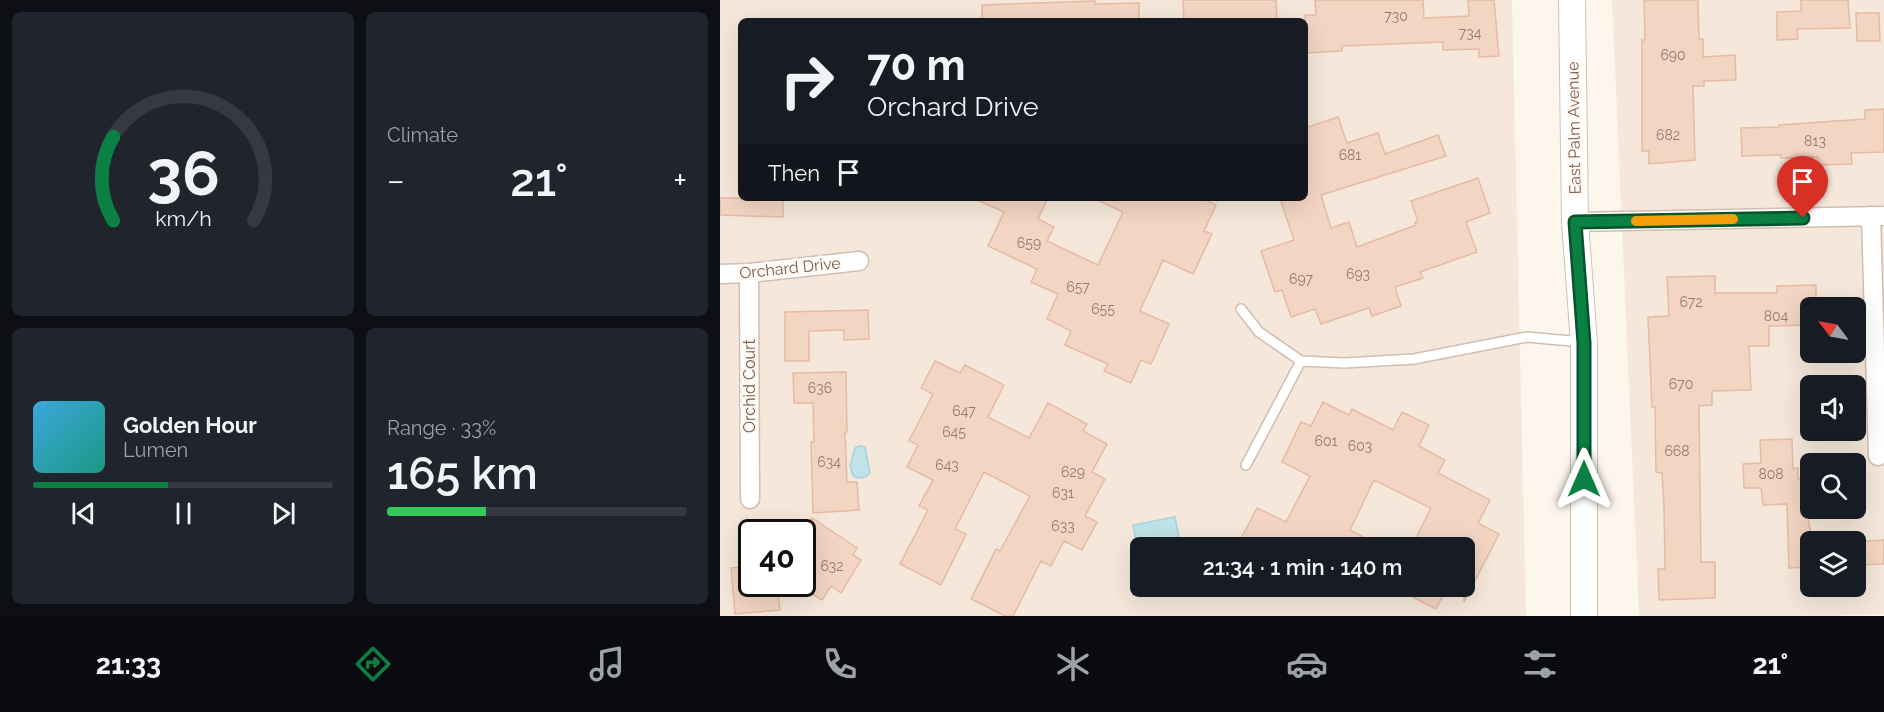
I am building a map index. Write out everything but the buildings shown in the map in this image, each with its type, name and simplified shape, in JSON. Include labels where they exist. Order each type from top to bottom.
[{"type":"street","name":"East Palm Avenue","points":[[1572,0],[1575,222],[1584,343],[1584,616]]},
{"type":"street","points":[[1575,222],[1878,216],[1878,456]]},
{"type":"street","name":"Orchard Drive","points":[[720,274],[859,261]]},
{"type":"street","name":"Orchid Court","points":[[749,273],[750,498]]},
{"type":"lane","points":[[1240,309],[1259,332],[1301,361],[1344,363],[1414,359],[1527,337],[1584,343]]},
{"type":"lane","points":[[1246,465],[1301,361]]},
{"type":"shaded area","points":[[720,0],[1512,0],[1526,616],[720,616]]},
{"type":"shaded area","points":[[1612,0],[1884,0],[1884,614],[1639,616]]},
{"type":"water","points":[[865,447],[870,473],[860,478],[853,476],[850,466],[855,448]]},
{"type":"water","points":[[1175,517],[1179,537],[1135,537],[1133,525]]},
{"type":"slow traffic","points":[[1636,221],[1733,219]]},
{"type":"route","points":[[1584,479],[1584,343],[1575,222],[1803,218]]}]
